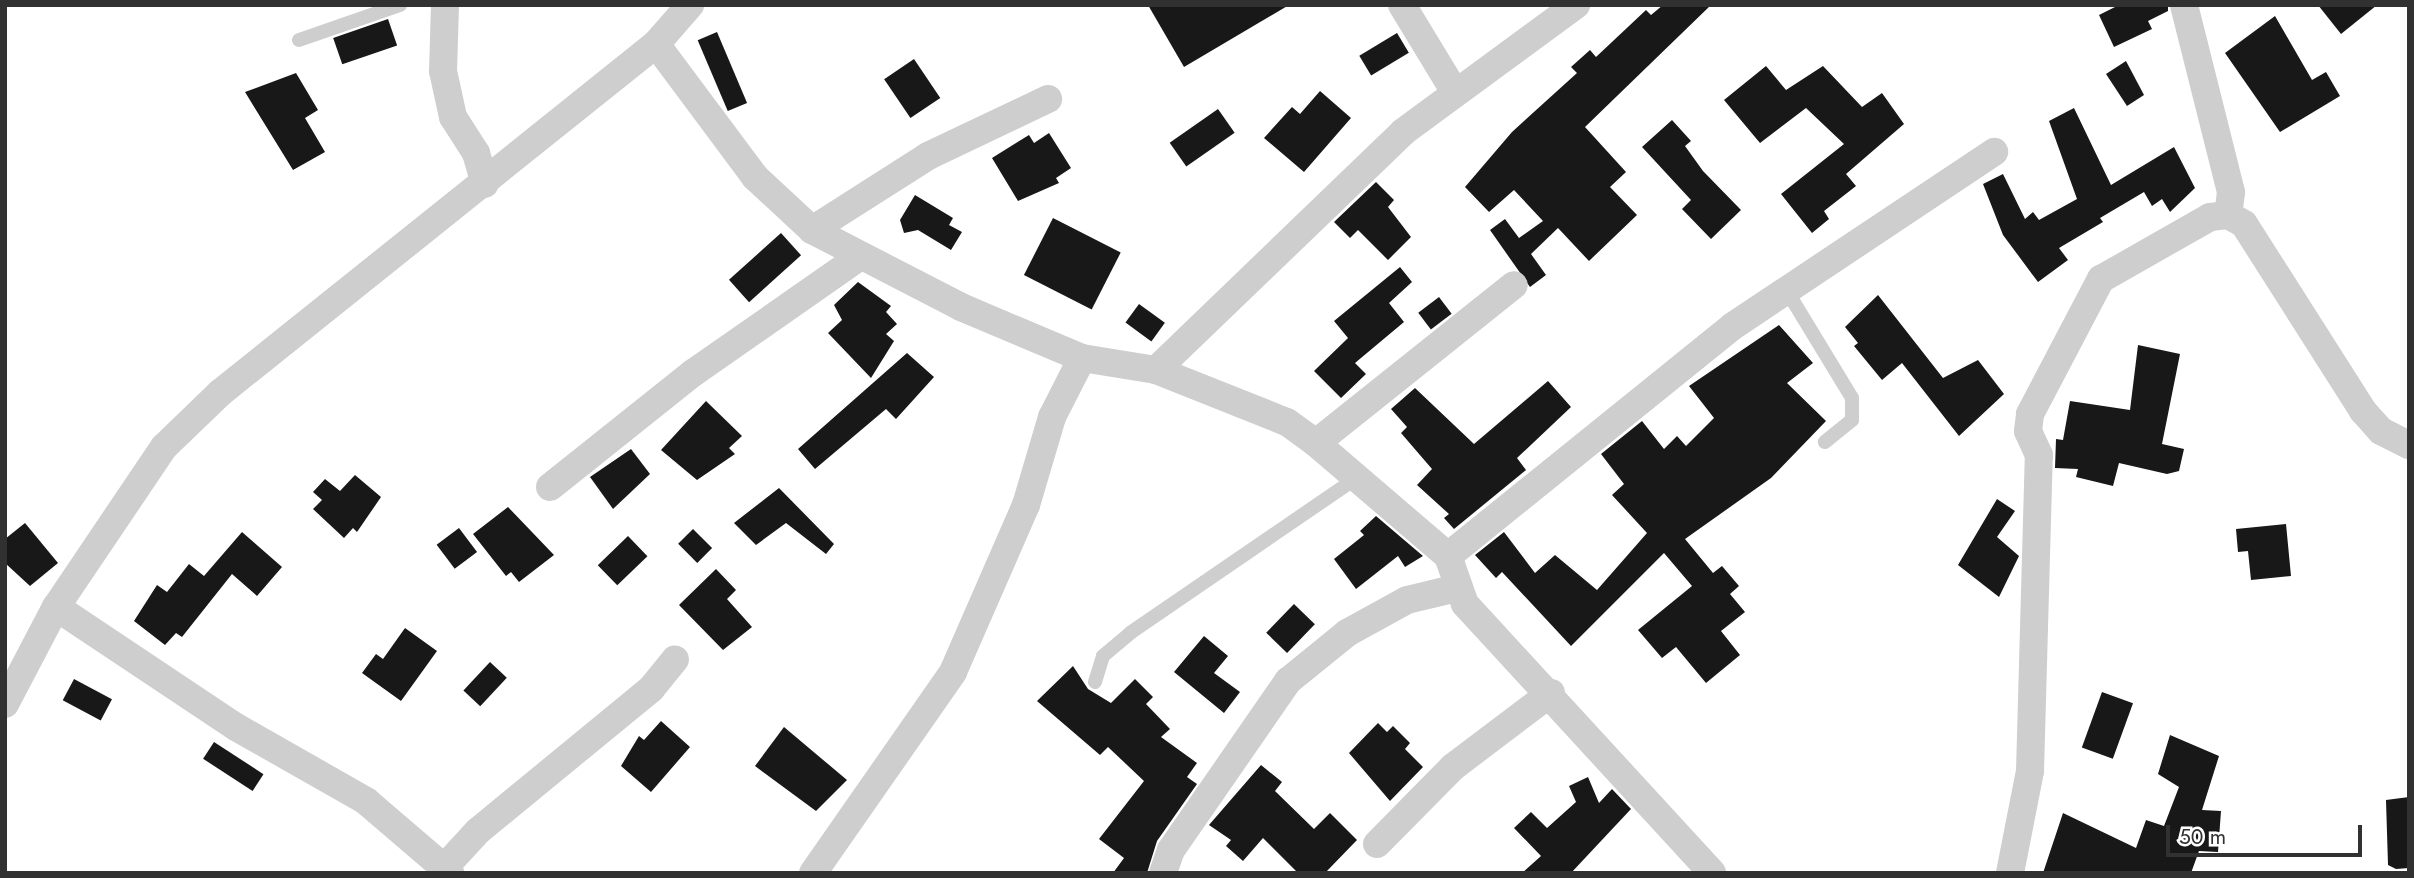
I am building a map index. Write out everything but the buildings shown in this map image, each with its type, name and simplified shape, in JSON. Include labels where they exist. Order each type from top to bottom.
[{"type":"street","points":[[445,5],[443,71],[453,117],[476,153],[485,184]]},
{"type":"street","points":[[5,704],[56,607],[164,447],[220,393],[485,184],[656,44],[690,5]]},
{"type":"street","points":[[1402,5],[1455,92]]},
{"type":"street","points":[[1156,370],[1403,132],[1576,5]]},
{"type":"street","points":[[2185,5],[2231,192],[2228,215]]},
{"type":"street","points":[[656,44],[755,177],[813,230],[859,257],[1082,358],[1156,370],[1287,422],[1316,443],[1448,556],[1457,588],[1465,604],[1552,693],[1712,873]]},
{"type":"street","points":[[813,230],[928,156],[1048,100]]},
{"type":"street","points":[[1448,556],[1733,326],[1994,152]]},
{"type":"street","points":[[2010,873],[2030,771],[2039,455],[2028,431],[2029,414],[2102,279],[2210,217],[2228,215],[2244,224],[2363,411],[2381,431],[2409,444]]},
{"type":"street","points":[[550,487],[693,373],[859,257]]},
{"type":"street","points":[[1316,443],[1514,285]]},
{"type":"street","points":[[813,873],[953,672],[1027,505],[1052,416],[1082,358]]},
{"type":"street","points":[[1163,873],[1171,850],[1288,681],[1347,633],[1395,606],[1457,588]]},
{"type":"street","points":[[56,607],[236,727],[366,801],[447,871],[478,831],[652,688],[675,659]]},
{"type":"street","points":[[1377,844],[1453,767],[1552,693]]},
{"type":"lane","points":[[299,40],[400,5]]},
{"type":"lane","points":[[1787,291],[1852,398],[1852,420],[1825,442]]},
{"type":"lane","points":[[1096,682],[1103,656],[1130,633],[1356,478]]}]
